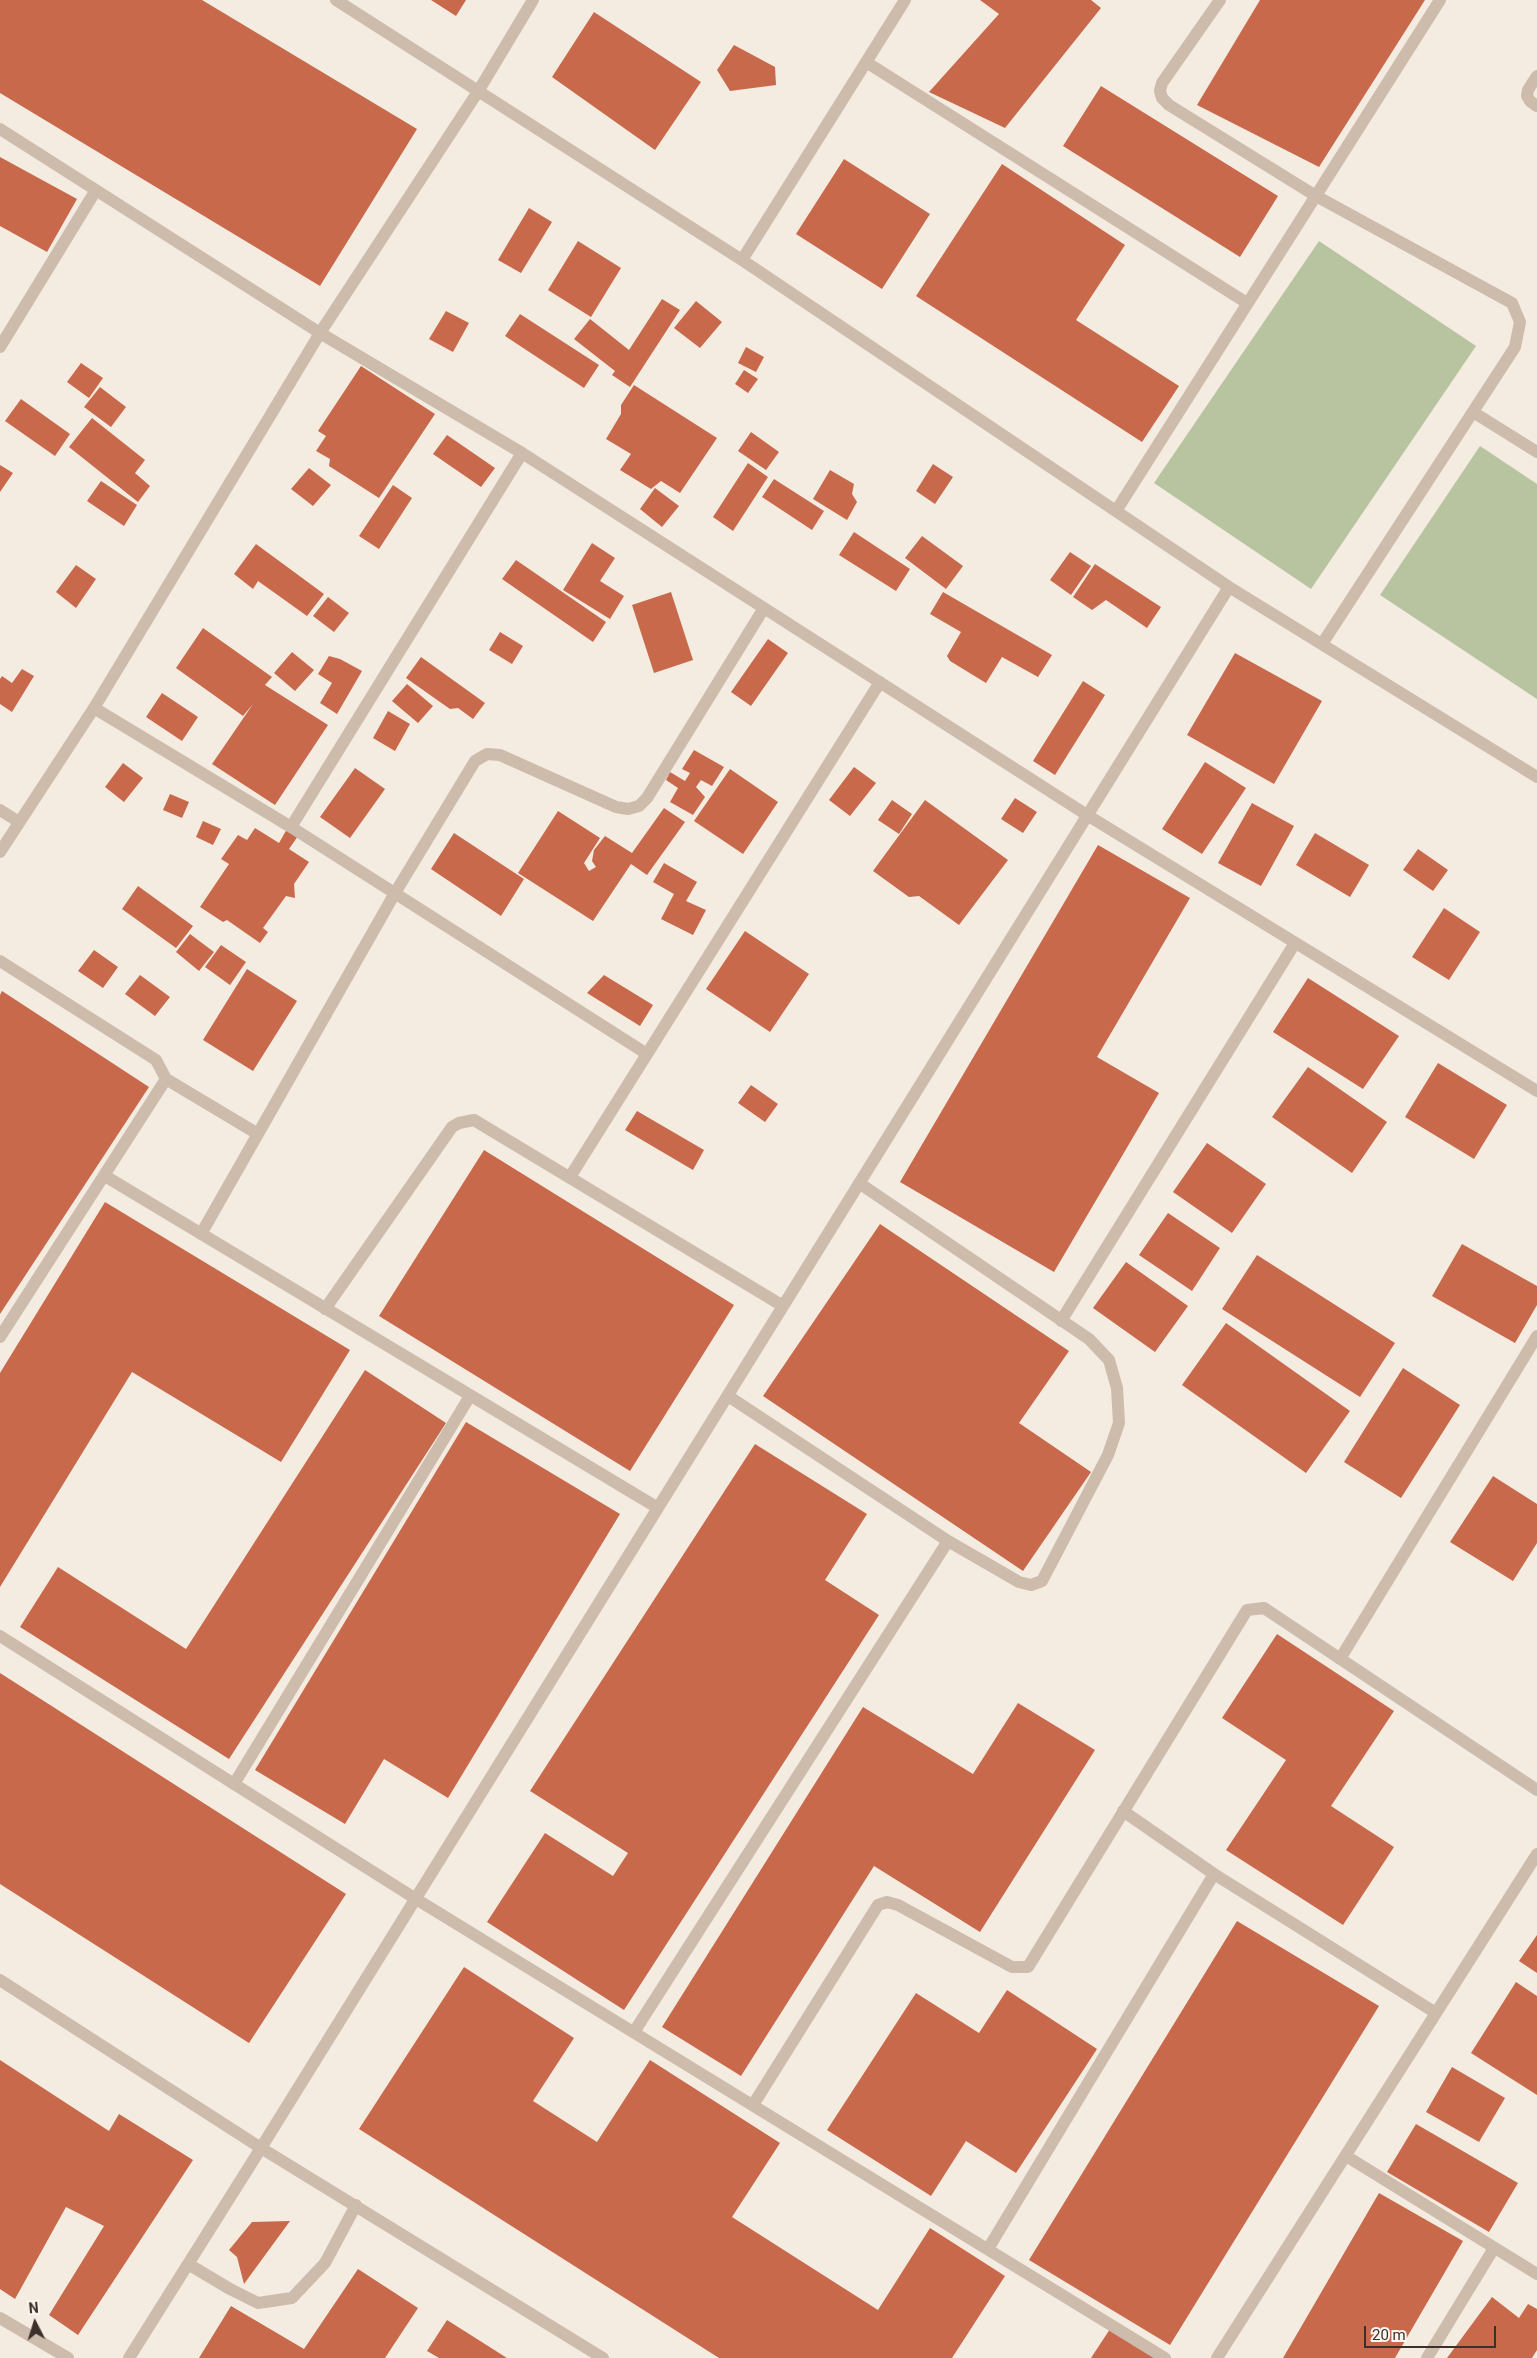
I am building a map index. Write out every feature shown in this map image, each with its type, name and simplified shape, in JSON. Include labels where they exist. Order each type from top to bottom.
[{"type":"street","points":[[336,0],[742,260],[1229,587],[1537,777]]},
{"type":"street","points":[[0,852],[94,708],[320,333],[478,90],[534,0]]},
{"type":"street","points":[[742,260],[905,0]]},
{"type":"street","points":[[1220,0],[1162,83],[1160,91],[1162,98],[1169,105],[1316,196],[1512,303],[1520,322],[1515,347],[1322,644]]},
{"type":"street","points":[[1116,511],[1440,0]]},
{"type":"street","points":[[866,62],[1247,303]]},
{"type":"street","points":[[1537,76],[1528,90],[1527,96],[1537,106]]},
{"type":"street","points":[[0,129],[320,333],[522,453],[1087,815],[1537,1091]]},
{"type":"street","points":[[0,347],[96,190]]},
{"type":"street","points":[[1473,412],[1537,452]]},
{"type":"street","points":[[291,827],[522,453]]},
{"type":"street","points":[[129,2358],[416,1899],[1229,587]]},
{"type":"street","points":[[201,1234],[395,893],[475,761],[487,754],[500,755],[616,807],[628,809],[639,806],[647,798],[764,608]]},
{"type":"street","points":[[570,1177],[880,682]]},
{"type":"street","points":[[94,708],[291,827],[647,1054]]},
{"type":"street","points":[[0,810],[20,822]]},
{"type":"street","points":[[1061,1321],[1295,943]]},
{"type":"street","points":[[0,961],[156,1060],[166,1079],[258,1134]]},
{"type":"street","points":[[0,1337],[166,1079]]},
{"type":"street","points":[[325,1309],[452,1127],[459,1123],[474,1120],[783,1306]]},
{"type":"street","points":[[105,1176],[658,1508]]},
{"type":"street","points":[[728,1396],[948,1541],[1019,1582],[1031,1585],[1042,1581],[1108,1455],[1119,1423],[1117,1388],[1109,1360],[1089,1339],[859,1183]]},
{"type":"street","points":[[1340,1658],[1537,1336]]},
{"type":"street","points":[[234,1784],[470,1396]]},
{"type":"street","points":[[634,2032],[948,1541]]},
{"type":"street","points":[[753,2105],[878,1905],[887,1902],[898,1905],[1012,1968],[1028,1968],[1122,1811],[1247,1610],[1264,1608],[1537,1790]]},
{"type":"street","points":[[0,1636],[416,1899],[1165,2358]]},
{"type":"street","points":[[1122,1811],[1214,1874],[1436,2013]]},
{"type":"street","points":[[1217,2358],[1537,1854]]},
{"type":"street","points":[[988,2249],[1214,1874]]},
{"type":"street","points":[[0,1980],[261,2148],[603,2358]]},
{"type":"street","points":[[1346,2156],[1537,2274]]},
{"type":"street","points":[[188,2264],[230,2289],[258,2302],[292,2298],[325,2263],[356,2205]]},
{"type":"street","points":[[1427,2358],[1494,2248]]},
{"type":"street","points":[[0,2318],[68,2358]]},
{"type":"green space","points":[[1319,241],[1476,346],[1311,589],[1154,483]]},
{"type":"green space","points":[[1480,446],[1537,484],[1537,699],[1380,595]]},
{"type":"building","points":[[0,0],[202,0],[417,129],[320,286],[0,93]]},
{"type":"building","points":[[431,0],[466,0],[456,16]]},
{"type":"building","points":[[980,0],[1091,0],[1101,8],[1005,128],[929,92],[999,14]]},
{"type":"building","points":[[1260,0],[1425,0],[1319,167],[1197,105]]},
{"type":"building","points":[[594,12],[701,82],[655,150],[552,77]]},
{"type":"building","points":[[734,45],[775,67],[776,85],[730,91],[717,70]]},
{"type":"building","points":[[1101,86],[1278,196],[1240,257],[1063,146]]},
{"type":"building","points":[[0,157],[77,199],[47,252],[0,226]]},
{"type":"building","points":[[844,159],[930,214],[882,289],[796,234]]},
{"type":"building","points":[[1002,164],[1125,245],[1076,320],[1179,386],[1142,442],[916,296]]},
{"type":"building","points":[[529,208],[552,222],[521,273],[498,260]]},
{"type":"building","points":[[578,241],[621,268],[591,317],[548,290]]},
{"type":"building","points":[[662,299],[680,310],[630,387],[612,375],[615,371],[574,339],[590,319],[629,350]]},
{"type":"building","points":[[696,301],[722,322],[700,348],[674,328]]},
{"type":"building","points":[[446,311],[469,323],[453,352],[429,339]]},
{"type":"building","points":[[520,314],[599,365],[584,388],[505,336]]},
{"type":"building","points":[[746,347],[764,357],[756,372],[738,363]]},
{"type":"building","points":[[81,363],[103,378],[89,398],[67,382]]},
{"type":"building","points":[[361,366],[435,414],[379,498],[329,466],[330,459],[316,451],[326,436],[318,431]]},
{"type":"building","points":[[744,370],[758,379],[748,393],[735,384]]},
{"type":"building","points":[[634,385],[717,438],[680,493],[661,481],[651,489],[620,470],[631,454],[606,439],[621,414],[621,405]]},
{"type":"building","points":[[100,387],[126,407],[111,427],[84,407]]},
{"type":"building","points":[[21,399],[70,434],[55,456],[5,421]]},
{"type":"building","points":[[92,418],[145,460],[135,473],[150,486],[138,502],[69,447]]},
{"type":"building","points":[[751,432],[779,452],[766,470],[738,451]]},
{"type":"building","points":[[447,435],[495,468],[481,487],[433,454]]},
{"type":"building","points":[[748,463],[768,477],[733,531],[713,517]]},
{"type":"building","points":[[933,464],[953,477],[935,504],[916,491]]},
{"type":"building","points":[[0,465],[13,473],[0,492]]},
{"type":"building","points":[[309,468],[331,485],[313,506],[291,489]]},
{"type":"building","points":[[830,470],[854,484],[852,494],[857,502],[847,520],[813,499]]},
{"type":"building","points":[[774,479],[824,511],[812,530],[762,497]]},
{"type":"building","points":[[101,481],[137,505],[124,526],[87,501]]},
{"type":"building","points":[[393,485],[412,498],[379,549],[359,536]]},
{"type":"building","points":[[655,488],[679,506],[662,527],[640,509]]},
{"type":"building","points":[[854,532],[910,569],[896,591],[839,555]]},
{"type":"building","points":[[922,536],[963,566],[946,589],[905,558]]},
{"type":"building","points":[[592,543],[615,558],[600,581],[624,596],[610,619],[563,590]]},
{"type":"building","points":[[256,544],[324,594],[307,616],[258,581],[253,589],[234,574]]},
{"type":"building","points":[[1070,552],[1091,566],[1071,595],[1050,580]]},
{"type":"building","points":[[516,560],[606,622],[593,642],[502,579]]},
{"type":"building","points":[[1095,564],[1161,607],[1147,628],[1106,600],[1092,610],[1073,597]]},
{"type":"building","points":[[76,565],[96,579],[76,608],[56,592]]},
{"type":"building","points":[[671,592],[693,660],[654,673],[632,605]]},
{"type":"building","points":[[943,592],[1052,655],[1038,677],[1002,657],[986,683],[950,661],[947,656],[961,632],[930,614]]},
{"type":"building","points":[[328,597],[349,613],[334,632],[313,616]]},
{"type":"building","points":[[203,628],[272,677],[265,685],[328,725],[275,805],[212,764],[253,704],[243,716],[176,668]]},
{"type":"building","points":[[500,632],[523,646],[512,664],[489,650]]},
{"type":"building","points":[[768,639],[788,653],[751,706],[731,692]]},
{"type":"building","points":[[292,652],[314,670],[295,691],[274,673]]},
{"type":"building","points":[[1235,653],[1322,701],[1274,784],[1187,735]]},
{"type":"building","points":[[329,656],[340,659],[362,671],[337,714],[320,703],[332,683],[318,674]]},
{"type":"building","points":[[421,657],[485,703],[473,719],[458,708],[450,709],[406,678]]},
{"type":"building","points":[[22,669],[34,676],[12,712],[0,704],[0,679],[2,676],[12,683]]},
{"type":"building","points":[[1083,681],[1105,695],[1055,775],[1033,761]]},
{"type":"building","points":[[407,684],[433,706],[418,723],[392,701]]},
{"type":"building","points":[[162,693],[198,717],[182,741],[146,717]]},
{"type":"building","points":[[388,711],[410,724],[395,751],[373,738]]},
{"type":"building","points":[[694,750],[724,767],[712,786],[701,780],[696,787],[705,797],[693,815],[670,802],[678,788],[666,780],[670,772],[685,781],[690,773],[682,769]]},
{"type":"building","points":[[1205,762],[1246,788],[1202,854],[1162,829]]},
{"type":"building","points":[[123,763],[143,778],[124,802],[105,787]]},
{"type":"building","points":[[854,767],[876,783],[850,816],[829,800]]},
{"type":"building","points":[[355,768],[385,789],[350,838],[320,817]]},
{"type":"building","points":[[730,769],[778,802],[743,854],[694,821]]},
{"type":"building","points":[[170,794],[189,802],[182,818],[163,810]]},
{"type":"building","points":[[1015,798],[1037,812],[1023,833],[1001,819]]},
{"type":"building","points":[[892,800],[912,814],[899,834],[878,820]]},
{"type":"building","points":[[925,800],[1008,860],[959,925],[919,896],[909,897],[873,871]]},
{"type":"building","points":[[1252,803],[1294,826],[1261,886],[1218,863]]},
{"type":"building","points":[[664,808],[685,822],[647,875],[631,864],[593,921],[518,873],[558,811],[600,838],[584,863],[589,871],[596,867],[592,861],[594,850],[605,836],[632,853]]},
{"type":"building","points":[[203,821],[221,829],[213,845],[196,837]]},
{"type":"building","points":[[255,828],[279,843],[287,829],[298,836],[289,849],[309,862],[294,884],[295,898],[286,896],[263,928],[268,932],[260,943],[227,920],[223,922],[200,907],[229,864],[221,859],[238,835],[247,840]]},
{"type":"building","points":[[454,833],[524,879],[501,916],[431,869]]},
{"type":"building","points":[[1315,833],[1369,865],[1350,897],[1296,865]]},
{"type":"building","points":[[1098,845],[1190,898],[1097,1057],[1159,1093],[1054,1272],[900,1182]]},
{"type":"building","points":[[1418,849],[1448,870],[1433,891],[1403,870]]},
{"type":"building","points":[[664,863],[697,882],[686,901],[706,910],[693,935],[661,919],[674,894],[653,882]]},
{"type":"building","points":[[138,886],[193,926],[176,948],[122,909]]},
{"type":"building","points":[[1444,908],[1480,932],[1449,980],[1412,957]]},
{"type":"building","points":[[745,931],[809,974],[770,1032],[706,989]]},
{"type":"building","points":[[190,934],[214,952],[199,971],[176,952]]},
{"type":"building","points":[[221,945],[246,962],[230,985],[205,967]]},
{"type":"building","points":[[94,950],[118,967],[103,988],[78,971]]},
{"type":"building","points":[[247,969],[297,1001],[253,1071],[203,1040]]},
{"type":"building","points":[[140,975],[170,997],[155,1016],[125,994]]},
{"type":"building","points":[[604,975],[653,1005],[640,1026],[587,993]]},
{"type":"building","points":[[1308,978],[1399,1036],[1363,1089],[1273,1032]]},
{"type":"building","points":[[2,991],[149,1087],[0,1314],[0,995]]},
{"type":"building","points":[[1438,1063],[1507,1105],[1474,1159],[1405,1117]]},
{"type":"building","points":[[1308,1067],[1387,1122],[1352,1173],[1272,1117]]},
{"type":"building","points":[[751,1085],[778,1104],[765,1122],[738,1103]]},
{"type":"building","points":[[637,1111],[704,1150],[693,1170],[625,1130]]},
{"type":"building","points":[[1207,1143],[1266,1184],[1232,1233],[1173,1192]]},
{"type":"building","points":[[484,1150],[734,1305],[630,1471],[379,1316]]},
{"type":"building","points":[[105,1202],[350,1350],[281,1462],[132,1372],[0,1587],[0,1373]]},
{"type":"building","points":[[1168,1213],[1220,1248],[1192,1291],[1139,1255]]},
{"type":"building","points":[[880,1224],[1069,1351],[1019,1423],[1091,1472],[1023,1571],[763,1396]]},
{"type":"building","points":[[1462,1244],[1537,1286],[1537,1305],[1515,1343],[1432,1296]]},
{"type":"building","points":[[1257,1255],[1395,1343],[1360,1397],[1222,1309]]},
{"type":"building","points":[[1126,1262],[1188,1306],[1155,1352],[1093,1308]]},
{"type":"building","points":[[1226,1323],[1350,1411],[1306,1473],[1182,1385]]},
{"type":"building","points":[[1403,1368],[1460,1405],[1401,1498],[1344,1462]]},
{"type":"building","points":[[365,1370],[446,1423],[229,1759],[20,1627],[58,1567],[186,1649]]},
{"type":"building","points":[[466,1422],[620,1514],[448,1798],[384,1759],[345,1824],[255,1770]]},
{"type":"building","points":[[755,1444],[867,1514],[825,1580],[879,1615],[624,2010],[487,1922],[545,1833],[613,1876],[628,1853],[530,1791]]},
{"type":"building","points":[[1493,1476],[1537,1504],[1537,1543],[1513,1581],[1450,1542]]},
{"type":"building","points":[[1277,1634],[1394,1711],[1331,1806],[1394,1847],[1343,1925],[1226,1850],[1286,1760],[1222,1718]]},
{"type":"building","points":[[0,1673],[346,1894],[249,2043],[0,1884]]},
{"type":"building","points":[[1018,1703],[1095,1750],[980,1932],[874,1866],[741,2076],[662,2027],[863,1707],[973,1774]]},
{"type":"building","points":[[1237,1921],[1379,2006],[1170,2345],[1029,2260]]},
{"type":"building","points":[[1537,1935],[1537,1973],[1519,1961]]},
{"type":"building","points":[[464,1967],[574,2038],[533,2101],[597,2142],[650,2060],[780,2143],[732,2217],[878,2310],[930,2228],[1005,2276],[952,2358],[719,2358],[359,2129]]},
{"type":"building","points":[[1516,1982],[1537,1996],[1537,2095],[1471,2053]]},
{"type":"building","points":[[1007,1990],[1097,2049],[1016,2173],[966,2141],[931,2196],[827,2130],[916,1993],[979,2033]]},
{"type":"building","points":[[0,2060],[109,2131],[119,2114],[193,2160],[78,2335],[49,2315],[104,2226],[66,2207],[15,2299],[0,2289]]},
{"type":"building","points":[[1452,2067],[1505,2098],[1479,2142],[1426,2112]]},
{"type":"building","points":[[1416,2124],[1518,2183],[1489,2232],[1387,2172]]},
{"type":"building","points":[[1379,2193],[1463,2241],[1395,2358],[1283,2358]]},
{"type":"building","points":[[290,2221],[244,2284],[237,2257],[229,2250],[252,2222]]},
{"type":"building","points":[[358,2269],[418,2308],[385,2358],[199,2358],[231,2306],[304,2349]]},
{"type":"building","points":[[1492,2297],[1519,2318],[1528,2304],[1537,2309],[1537,2350],[1532,2358],[1447,2358]]},
{"type":"building","points":[[447,2320],[507,2358],[439,2358],[427,2351]]},
{"type":"building","points":[[1110,2329],[1157,2358],[1091,2358]]}]
